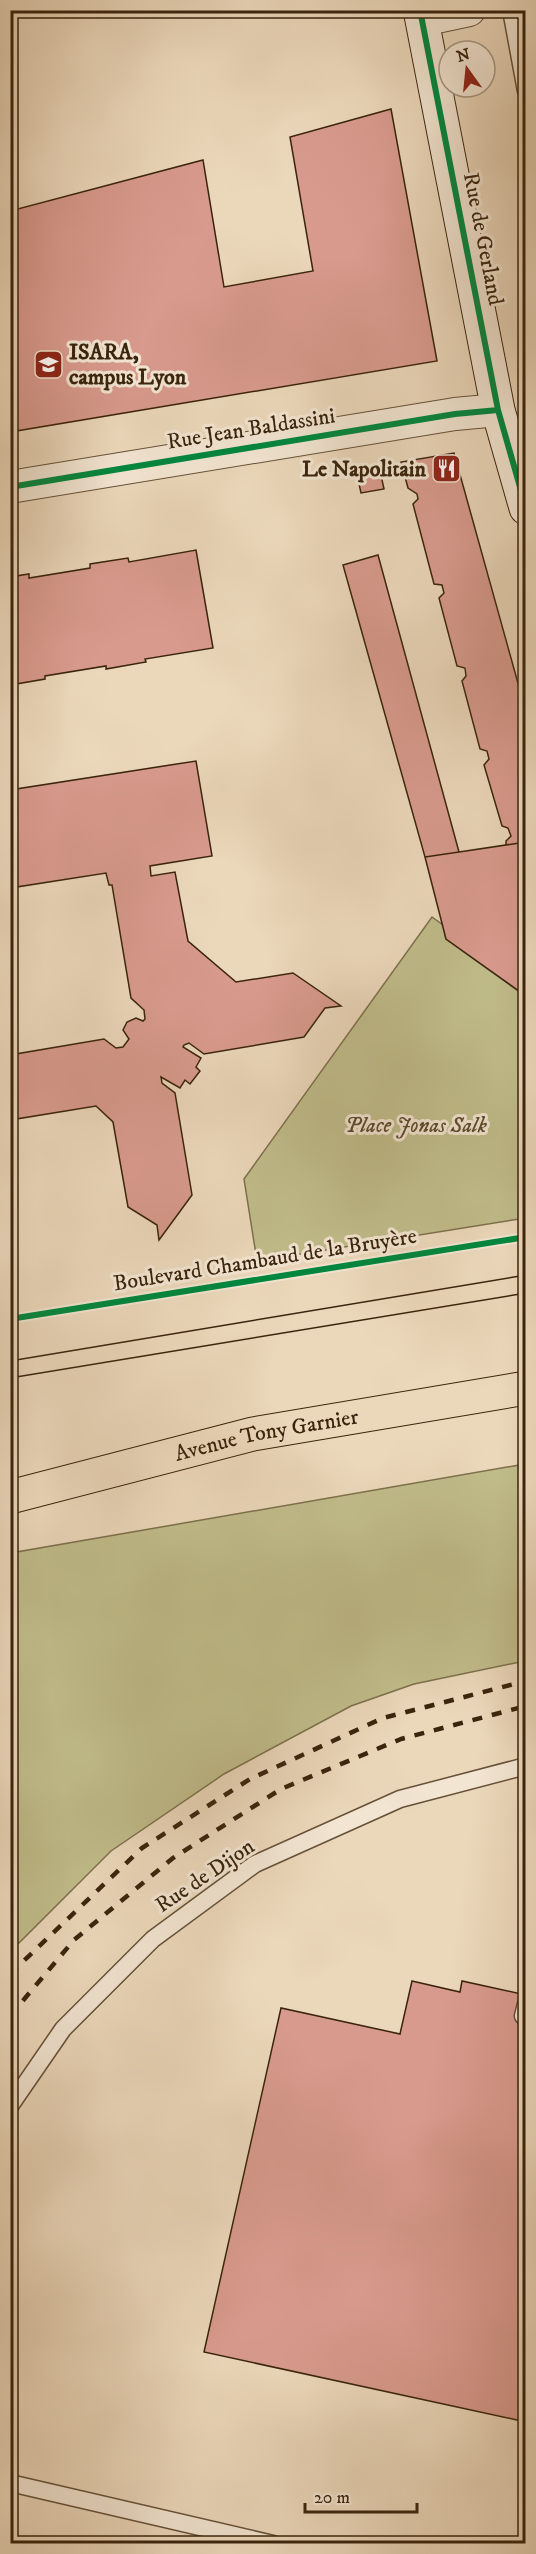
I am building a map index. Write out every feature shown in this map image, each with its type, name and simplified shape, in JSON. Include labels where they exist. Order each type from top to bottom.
[{"type":"main road","name":"Avenue Tony Garnier","points":[[10,1497],[253,1434],[525,1388]]},
{"type":"street","points":[[421,15],[469,10]]},
{"type":"street","name":"Rue de Gerland","points":[[421,15],[498,410],[525,508]]},
{"type":"street","name":"Rue Jean Baldassini","points":[[10,487],[455,414],[498,410]]},
{"type":"lane","points":[[511,10],[525,91]]},
{"type":"lane","name":"Rue de Dijon","points":[[10,2106],[63,2029],[145,1947],[255,1864],[400,1799],[525,1766]]},
{"type":"lane","points":[[525,2004],[523,2016],[525,2016]]},
{"type":"lane","points":[[10,2483],[273,2544]]},
{"type":"green space","name":"Place Jonas Salk","points":[[432,917],[443,925],[446,939],[525,996],[525,1218],[257,1261],[244,1179]]},
{"type":"green space","points":[[525,1464],[525,1661],[414,1684],[351,1706],[224,1774],[111,1851],[11,1951],[11,1553]]},
{"type":"building","points":[[391,109],[437,361],[10,432],[10,211],[203,160],[224,287],[313,271],[290,137]]},
{"type":"building","points":[[454,453],[526,712],[526,842],[506,845],[506,841],[511,836],[508,828],[502,826],[484,765],[489,759],[487,751],[480,749],[462,681],[466,676],[465,668],[457,666],[439,598],[444,593],[442,585],[434,584],[413,504],[418,499],[417,494],[408,488],[401,462]]},
{"type":"building","points":[[380,471],[384,489],[361,493],[357,475]]},
{"type":"building","points":[[196,550],[213,648],[145,659],[146,662],[106,669],[106,666],[45,676],[45,679],[10,685],[10,577],[29,574],[29,578],[90,568],[90,564],[128,558],[129,562]]},
{"type":"building","points":[[378,555],[459,852],[425,857],[343,565]]},
{"type":"building","points":[[196,761],[212,856],[150,866],[151,876],[175,872],[188,941],[236,982],[293,973],[341,1006],[325,1008],[304,1037],[204,1054],[189,1043],[184,1045],[183,1047],[201,1058],[196,1067],[200,1071],[190,1084],[185,1080],[180,1088],[161,1077],[162,1083],[175,1093],[192,1195],[159,1240],[157,1225],[128,1207],[113,1122],[96,1106],[10,1120],[10,1055],[104,1039],[116,1048],[123,1047],[129,1039],[123,1030],[127,1022],[136,1018],[143,1021],[145,1019],[144,1010],[131,998],[112,885],[109,885],[106,873],[10,888],[10,790]]},
{"type":"building","points":[[526,842],[526,996],[446,939],[425,857]]},
{"type":"building","points":[[412,1981],[460,1992],[462,1981],[526,1995],[526,2422],[204,2352],[281,2008],[400,2034]]},
{"type":"tram line","points":[[10,1361],[526,1275]]},
{"type":"tram line","points":[[10,1378],[526,1293]]},
{"type":"railway","points":[[10,1974],[142,1848],[250,1779],[383,1718],[526,1681]]},
{"type":"railway","points":[[10,2016],[74,1940],[173,1858],[281,1789],[401,1739],[526,1706]]},
{"type":"cycle path","points":[[420,10],[498,410],[526,508]]},
{"type":"cycle path","points":[[10,487],[455,414],[498,410]]},
{"type":"cycle path","name":"Boulevard Chambaud de la Bruyère","points":[[10,1319],[526,1237]]},
{"type":"place","name":"ISARA, campus Lyon","points":[[48,365]]},
{"type":"place","name":"Le Napolitain","points":[[447,469]]}]
